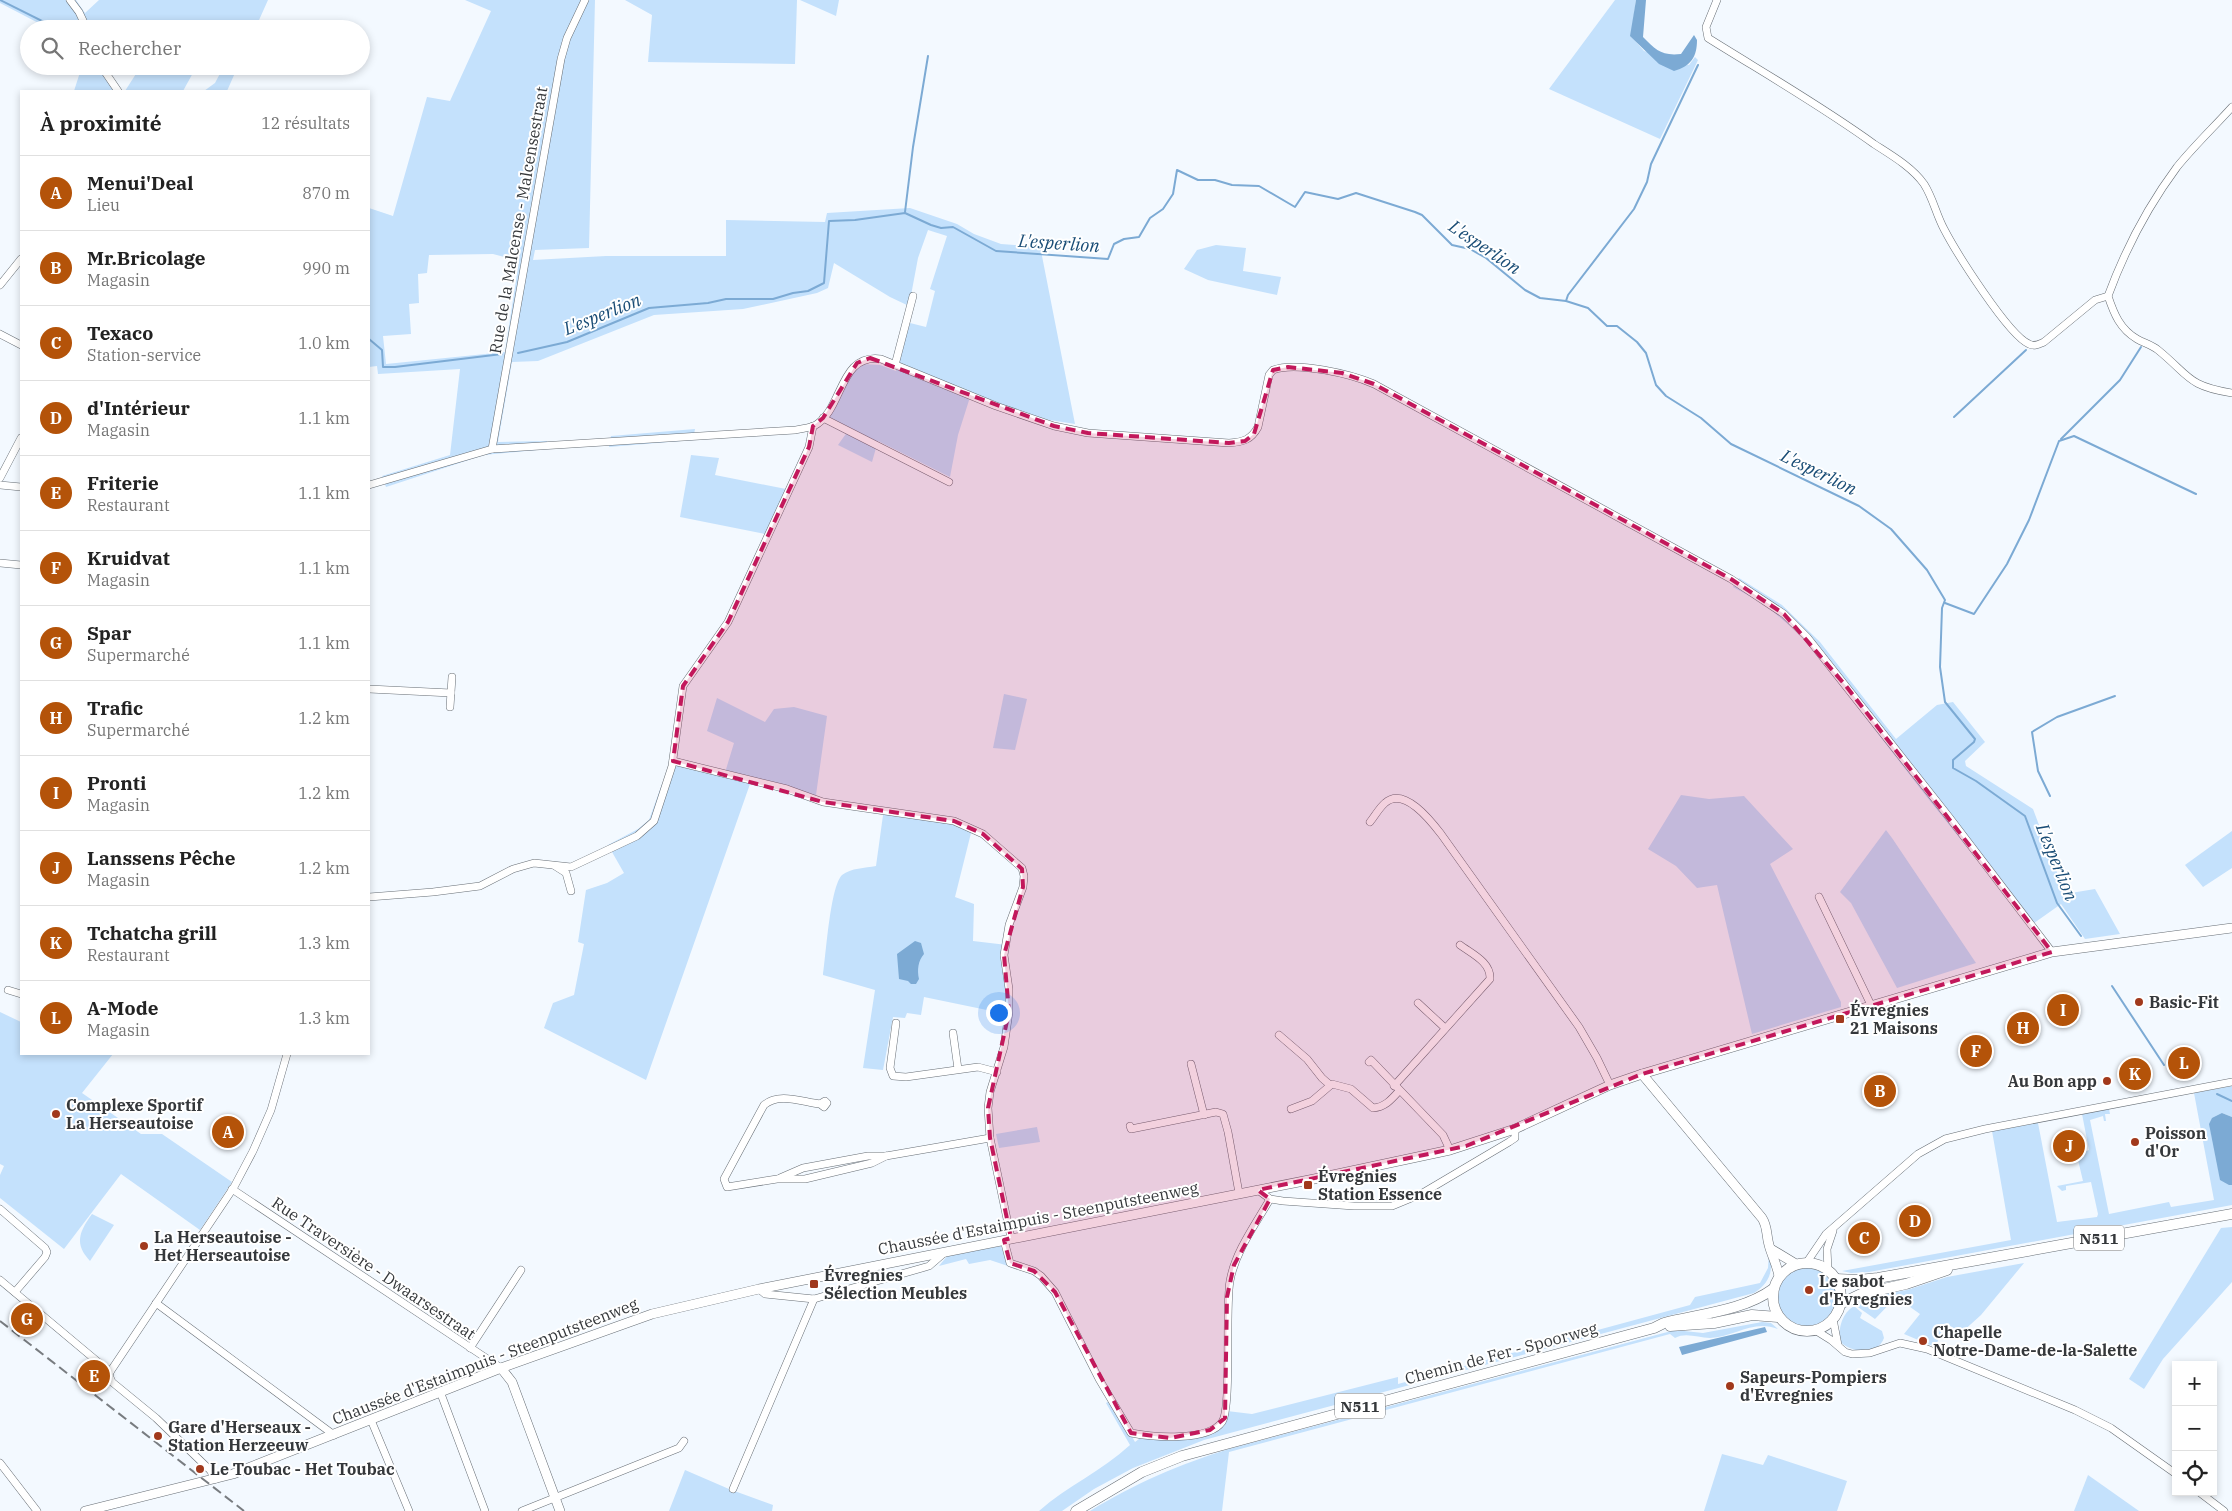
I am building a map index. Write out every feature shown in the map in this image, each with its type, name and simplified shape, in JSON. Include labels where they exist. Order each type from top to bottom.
[{"type":"highway","name":"N511","points":[[1836,1278],[1859,1280],[1878,1278],[2232,1214]]},
{"type":"highway","points":[[1778,1317],[1772,1298],[1778,1276],[1796,1264],[1807,1262],[1822,1266],[1836,1278],[1840,1291],[1840,1304],[1833,1319],[1825,1326],[1815,1330]]},
{"type":"highway","name":"N511","points":[[1840,1304],[1861,1294],[1922,1280],[1967,1262]]},
{"type":"highway","name":"Chemin de Fer - Spoorweg","points":[[1076,1511],[1096,1497],[1142,1472],[1182,1456],[1654,1328],[1673,1321],[1743,1304],[1761,1297],[1773,1289]]},
{"type":"highway","name":"Chemin de Fer - Spoorweg","points":[[1654,1328],[1714,1324],[1752,1315],[1778,1317],[1794,1329],[1815,1330]]},
{"type":"main road","name":"Chaussée d'Estaimpuis - Steenputsteenweg","points":[[85,1511],[110,1508],[216,1479],[441,1394],[501,1368],[652,1314],[759,1289],[1450,1150],[1515,1129],[1610,1085],[1642,1074],[2052,952],[2232,928]]},
{"type":"main road","points":[[1642,1074],[1767,1225],[1770,1249],[1776,1262],[1778,1276]]},
{"type":"main road","points":[[1770,1249],[1796,1264]]},
{"type":"main road","points":[[501,1368],[512,1382],[560,1511]]},
{"type":"street","points":[[70,0],[82,20]]},
{"type":"street","name":"Rue de la Malcense - Malcensestraat","points":[[492,448],[561,59],[566,38],[585,0]]},
{"type":"street","points":[[1716,0],[1706,27],[1708,38],[1828,111],[1908,168],[1920,179],[1931,196],[1943,227],[1973,276],[2004,320],[2029,344],[2037,345],[2044,342],[2095,300],[2108,296]]},
{"type":"street","points":[[107,75],[117,90]]},
{"type":"street","points":[[2232,107],[2179,166],[2153,201],[2138,227],[2108,296],[2114,314],[2127,332],[2154,347],[2196,384],[2232,393]]},
{"type":"street","points":[[0,285],[20,260]]},
{"type":"street","points":[[895,365],[913,296]]},
{"type":"street","points":[[0,334],[20,344]]},
{"type":"street","points":[[370,485],[492,448],[795,430],[814,426],[823,418],[857,363],[870,358],[895,365],[996,406],[1054,426],[1088,433],[1229,443],[1245,441],[1254,434],[1273,370],[1288,367],[1342,373],[1374,384],[1730,579],[1784,614],[1807,637],[1950,817],[2052,952]]},
{"type":"street","points":[[823,418],[949,482]]},
{"type":"street","points":[[370,897],[480,886],[523,865],[534,863],[571,867],[646,829],[654,821],[673,760],[683,686],[728,622],[809,447],[814,426]]},
{"type":"street","points":[[0,478],[20,440]]},
{"type":"street","points":[[0,485],[20,487]]},
{"type":"street","points":[[0,563],[20,565]]},
{"type":"street","points":[[450,707],[452,677]]},
{"type":"street","points":[[370,689],[451,693]]},
{"type":"street","points":[[673,760],[786,789],[823,802],[954,822],[983,834],[1022,868],[1024,876],[1023,887],[1009,925],[1004,948],[1009,1012],[1004,1047],[990,1092],[988,1108],[990,1138],[1010,1263],[1034,1271],[1055,1292],[1100,1379],[1131,1433],[1163,1438],[1180,1436],[1216,1428],[1225,1418],[1227,1296],[1230,1280],[1240,1251],[1270,1199]]},
{"type":"street","points":[[1370,822],[1386,802],[1392,800],[1405,801],[1422,811],[1441,834],[1579,1027],[1610,1085]]},
{"type":"street","points":[[555,866],[566,873],[571,891]]},
{"type":"street","points":[[1820,897],[1871,1005]]},
{"type":"street","points":[[1279,1035],[1307,1059],[1330,1085],[1341,1085],[1351,1089],[1373,1108],[1381,1108],[1445,1028],[1490,979],[1491,972],[1488,966],[1460,945]]},
{"type":"street","points":[[8,990],[20,994]]},
{"type":"street","points":[[1418,1004],[1445,1028]]},
{"type":"street","points":[[896,1023],[890,1068],[893,1076],[906,1077],[978,1067],[997,1072]]},
{"type":"street","points":[[952,1033],[958,1069]]},
{"type":"street","points":[[216,1479],[210,1470],[156,1418],[112,1382],[109,1376],[232,1189],[253,1151],[268,1116],[287,1055]]},
{"type":"street","points":[[1369,1062],[1372,1060],[1443,1135],[1450,1150]]},
{"type":"street","points":[[1191,1064],[1204,1114]]},
{"type":"street","points":[[1807,1262],[1826,1234],[1833,1231],[1906,1164],[1931,1145],[1945,1139],[1985,1129],[2232,1082]]},
{"type":"street","points":[[1291,1109],[1312,1101],[1330,1085]]},
{"type":"street","points":[[820,1104],[782,1098],[775,1099],[764,1105],[724,1179],[727,1187],[777,1179],[805,1179],[872,1163],[886,1156],[990,1138]]},
{"type":"street","points":[[1130,1126],[1131,1129],[1216,1112],[1223,1114],[1239,1193]]},
{"type":"street","points":[[1258,1190],[1270,1199],[1354,1206],[1392,1206],[1421,1194],[1509,1142],[1515,1138],[1515,1129]]},
{"type":"street","name":"Rue Traversière - Dwaarsestraat","points":[[232,1189],[501,1368]]},
{"type":"street","points":[[0,1208],[45,1248],[47,1252],[45,1257],[15,1292]]},
{"type":"street","points":[[1828,1270],[1826,1256],[1833,1231]]},
{"type":"street","points":[[759,1289],[765,1294],[814,1299],[929,1266],[945,1252]]},
{"type":"street","points":[[470,1348],[521,1270]]},
{"type":"street","points":[[0,1280],[110,1372]]},
{"type":"street","points":[[733,1489],[814,1299]]},
{"type":"street","points":[[156,1303],[334,1435]]},
{"type":"street","points":[[1833,1319],[1838,1345]]},
{"type":"street","points":[[1815,1330],[1838,1345],[1845,1352],[1861,1355],[1900,1343],[1918,1346],[2075,1410],[2102,1423],[2172,1471]]},
{"type":"street","points":[[441,1394],[485,1511]]},
{"type":"street","points":[[371,1420],[409,1511]]},
{"type":"street","points":[[522,1511],[679,1448],[684,1441]]},
{"type":"street","points":[[0,1463],[38,1511]]},
{"type":"street","points":[[2204,1496],[2224,1511]]},
{"type":"highlighted area","points":[[870,358],[1054,426],[1088,433],[1229,443],[1245,441],[1254,434],[1273,370],[1288,367],[1342,373],[1374,384],[1731,579],[1784,614],[1846,686],[2052,952],[1642,1074],[1466,1146],[1258,1190],[1270,1199],[1234,1265],[1227,1297],[1225,1418],[1210,1430],[1170,1438],[1131,1433],[1055,1292],[1034,1271],[1010,1263],[1004,1240],[1011,1238],[990,1138],[988,1108],[1009,1012],[1004,955],[1023,887],[1022,869],[983,834],[954,821],[823,802],[673,761],[683,686],[728,622],[809,447],[813,426],[823,418],[857,363]]},
{"type":"shaded area","points":[[0,0],[76,0],[85,13],[99,0],[268,0],[259,20],[33,20],[0,3]]},
{"type":"shaded area","points":[[465,0],[595,0],[589,248],[535,250],[533,260],[606,256],[726,256],[726,220],[825,222],[827,213],[910,208],[957,224],[974,234],[1001,244],[1043,247],[1042,256],[1075,424],[1043,419],[971,394],[958,435],[950,477],[878,441],[872,462],[838,445],[850,428],[828,417],[853,372],[862,364],[880,365],[896,371],[910,323],[926,327],[935,291],[930,289],[947,236],[928,230],[918,258],[909,306],[890,297],[834,263],[828,288],[817,293],[743,309],[654,315],[538,361],[512,362],[498,442],[547,441],[547,449],[484,455],[386,487],[382,476],[450,455],[460,369],[378,374],[377,366],[370,367],[370,208],[393,216],[427,97],[450,101],[491,11]],"holes":[[[493,254],[519,261],[505,352],[386,364],[383,336],[411,334],[409,304],[419,303],[418,274],[427,273],[429,255]]]},
{"type":"shaded area","points":[[625,0],[797,0],[795,64],[648,62],[652,15]]},
{"type":"shaded area","points":[[800,0],[839,0],[836,16]]},
{"type":"shaded area","points":[[1615,0],[1636,0],[1631,36],[1644,51],[1689,65],[1695,57],[1698,60],[1660,139],[1549,89]]},
{"type":"shaded area","points":[[1636,0],[1646,0],[1643,37],[1659,51],[1668,54],[1681,54],[1694,35],[1697,40],[1696,51],[1689,63],[1674,71],[1659,64],[1630,36]]},
{"type":"shaded area","points":[[79,75],[104,75],[115,90],[74,90]]},
{"type":"shaded area","points":[[135,75],[192,75],[184,90],[126,90]]},
{"type":"shaded area","points":[[219,75],[234,75],[227,90],[205,90],[215,83]]},
{"type":"shaded area","points":[[1216,245],[1246,248],[1243,271],[1281,277],[1277,295],[1208,280],[1184,269],[1197,250]]},
{"type":"shaded area","points":[[695,429],[693,440],[609,447],[611,436]]},
{"type":"shaded area","points":[[691,455],[719,458],[715,475],[786,489],[765,534],[680,517]]},
{"type":"shaded area","points":[[1739,578],[1782,605],[1820,642],[1896,739],[1937,705],[1953,702],[1985,742],[1965,761],[1966,766],[2033,809],[2065,894],[2095,889],[2120,934],[2085,939],[2061,904],[2030,926],[1803,637],[1764,604],[1733,587]]},
{"type":"shaded area","points":[[1004,694],[1027,699],[1015,750],[993,748]]},
{"type":"shaded area","points":[[717,698],[765,722],[774,709],[794,707],[827,716],[816,795],[814,802],[784,792],[750,784],[646,1080],[544,1028],[553,1003],[574,995],[584,944],[578,942],[586,890],[607,883],[624,873],[608,845],[638,829],[649,820],[662,784],[668,786],[676,766],[724,776],[734,743],[707,731]]},
{"type":"shaded area","points":[[1681,795],[1709,799],[1744,796],[1793,849],[1770,864],[1841,1002],[1841,1007],[1752,1034],[1717,885],[1697,888],[1676,866],[1648,849]]},
{"type":"shaded area","points":[[884,808],[945,817],[973,825],[955,897],[974,904],[973,941],[1007,945],[1011,1015],[924,997],[921,1015],[907,1013],[905,1018],[893,1017],[883,1070],[863,1068],[875,990],[823,975],[829,922],[838,882],[842,875],[850,871],[876,866]]},
{"type":"shaded area","points":[[1886,830],[1976,963],[1897,988],[1851,903],[1840,892]]},
{"type":"shaded area","points":[[2232,831],[2232,868],[2203,887],[2185,865]]},
{"type":"shaded area","points":[[915,941],[921,943],[924,954],[918,966],[919,979],[916,984],[911,984],[908,981],[899,979],[897,954]]},
{"type":"shaded area","name":"Complexe Sportif La Herseautoise","points":[[0,1012],[20,1022],[20,1055],[112,1055],[82,1093],[141,1134],[162,1134],[232,1182],[200,1230],[121,1174],[64,1249],[0,1198],[0,1175],[4,1166],[0,1164]]},
{"type":"shaded area","points":[[2232,1086],[2232,1117],[2222,1113],[2229,1185],[2232,1185],[2232,1205],[1869,1272],[1851,1273],[1842,1271],[2011,1240],[1992,1131],[2038,1123],[2057,1222],[2097,1217],[2091,1182],[2066,1186],[2066,1190],[2062,1191],[2057,1186],[2083,1181],[2078,1160],[2084,1157],[2084,1152],[2089,1150],[2082,1114],[2109,1109],[2110,1114],[2105,1114],[2106,1121],[2104,1121],[2103,1116],[2090,1120],[2109,1214],[2169,1202],[2171,1207],[2214,1200],[2194,1093]]},
{"type":"shaded area","points":[[2222,1113],[2232,1117],[2232,1185],[2220,1180],[2209,1124],[2212,1118]]},
{"type":"shaded area","points":[[1037,1127],[1040,1142],[999,1148],[996,1134]]},
{"type":"shaded area","points":[[92,1214],[114,1225],[90,1261],[82,1249],[80,1238],[81,1232]]},
{"type":"shaded area","points":[[2232,1227],[2232,1282],[2163,1359],[2144,1389],[2129,1379],[2221,1228]]},
{"type":"shaded area","points":[[1001,1246],[1008,1266],[990,1260],[969,1264],[966,1259],[939,1266],[948,1255]]},
{"type":"shaded area","points":[[1769,1253],[1771,1270],[1769,1276],[1764,1285],[1754,1293],[1204,1440],[1133,1468],[1094,1489],[1062,1511],[1039,1511],[1108,1463],[1130,1445],[1106,1403],[1111,1400],[1135,1442],[1139,1439],[1138,1436],[1214,1431],[1224,1426],[1227,1411],[1252,1414],[1398,1377],[1398,1384],[1690,1305],[1695,1297],[1760,1283],[1768,1268]]},
{"type":"shaded area","points":[[2024,1263],[1981,1315],[1961,1333],[1946,1323],[1935,1347],[1904,1334],[1920,1314],[1896,1297],[1875,1319],[1855,1305],[1858,1302],[1884,1294],[1907,1290],[1947,1277]]},
{"type":"shaded area","points":[[1807,1268],[1818,1270],[1831,1281],[1836,1297],[1834,1308],[1823,1321],[1807,1326],[1796,1324],[1783,1313],[1778,1297],[1780,1286],[1791,1273]]},
{"type":"shaded area","points":[[1854,1306],[1862,1313],[1860,1318],[1882,1331],[1884,1338],[1876,1348],[1863,1351],[1856,1350],[1849,1348],[1839,1340],[1842,1321],[1847,1312]]},
{"type":"shaded area","points":[[1762,1322],[1771,1323],[1778,1329],[1769,1326],[1752,1327],[1710,1338],[1688,1335],[1675,1338],[1670,1334],[1229,1452],[1222,1511],[1090,1511],[1158,1476],[1229,1449],[1675,1330],[1703,1333]]},
{"type":"shaded area","points":[[1765,1327],[1767,1332],[1682,1355],[1679,1347]]},
{"type":"shaded area","points":[[1722,1454],[1763,1465],[1768,1455],[1847,1481],[1837,1511],[1704,1511]]},
{"type":"shaded area","points":[[685,1470],[773,1505],[772,1511],[669,1511]]},
{"type":"shaded area","points":[[2088,1475],[2139,1511],[2074,1511]]},
{"type":"waterway","name":"L'esperlion","points":[[0,0],[40,20]]},
{"type":"waterway","points":[[905,212],[913,147],[928,56]]},
{"type":"waterway","points":[[1566,301],[1568,295],[1634,209],[1647,182],[1651,164],[1698,65]]},
{"type":"waterway","name":"L'esperlion","points":[[518,353],[567,342],[649,308],[708,303],[726,299],[773,299],[808,291],[824,283],[829,221],[855,220],[905,213],[941,228],[953,227],[996,251],[1108,259],[1114,244],[1124,239],[1139,237],[1150,218],[1163,209],[1173,194],[1177,170],[1198,180],[1215,180],[1232,185],[1259,186],[1295,207],[1305,192],[1338,199],[1356,193],[1415,212],[1422,215],[1452,245],[1470,249],[1486,258],[1525,290],[1540,298],[1566,301],[1588,308],[1607,326],[1617,326],[1637,342],[1646,353],[1656,385],[1666,396],[1701,418],[1731,444],[1859,506],[1891,529],[1927,570],[1945,600],[1942,608],[1940,667],[1945,702],[1975,739],[1953,760],[1953,768],[1976,781],[2025,816],[2057,903],[2081,936]]},
{"type":"waterway","name":"L'esperlion","points":[[370,340],[382,350],[383,367],[502,354]]},
{"type":"waterway","points":[[2061,439],[2120,380],[2141,347]]},
{"type":"waterway","points":[[1954,417],[2026,350]]},
{"type":"waterway","points":[[1945,603],[1974,614],[2007,564],[2029,520],[2059,441],[2074,436],[2196,494]]},
{"type":"waterway","points":[[2050,796],[2038,771],[2032,732],[2057,717],[2115,696]]},
{"type":"waterway","name":"L'esperlion","points":[[2112,986],[2164,1065]]},
{"type":"waterway","name":"L'esperlion","points":[[2217,1094],[2232,1101]]},
{"type":"railway","points":[[0,1321],[244,1511]]},
{"type":"place","name":"Basic-Fit","points":[[2139,1002]]},
{"type":"place","name":"Pronti","points":[[2063,1010]]},
{"type":"place","name":"Évregnies 21 Maisons","points":[[1840,1019]]},
{"type":"place","name":"Trafic","points":[[2023,1028]]},
{"type":"place","name":"Kruidvat","points":[[1976,1051]]},
{"type":"place","name":"A-Mode","points":[[2184,1063]]},
{"type":"place","name":"Tchatcha grill","points":[[2135,1074]]},
{"type":"place","name":"Au Bon app","points":[[2107,1081]]},
{"type":"place","name":"Mr.Bricolage","points":[[1880,1091]]},
{"type":"place","name":"Complexe Sportif La Herseautoise","points":[[56,1114]]},
{"type":"place","name":"Menui'Deal","points":[[228,1132]]},
{"type":"place","name":"Poisson d'Or","points":[[2135,1142]]},
{"type":"place","name":"Lanssens Pêche","points":[[2069,1146]]},
{"type":"place","name":"Évregnies Station Essence","points":[[1308,1185]]},
{"type":"place","name":"d'Intérieur","points":[[1915,1221]]},
{"type":"place","name":"Texaco","points":[[1864,1238]]},
{"type":"place","name":"La Herseautoise - Het Herseautoise","points":[[144,1246]]},
{"type":"place","name":"Évregnies Sélection Meubles","points":[[814,1284]]},
{"type":"place","name":"Le sabot d'Evregnies","points":[[1809,1290]]},
{"type":"place","name":"Spar","points":[[27,1319]]},
{"type":"place","name":"Chapelle Notre-Dame-de-la-Salette","points":[[1923,1341]]},
{"type":"place","name":"Friterie","points":[[94,1376]]},
{"type":"place","name":"Sapeurs-Pompiers d'Evregnies","points":[[1730,1386]]},
{"type":"place","name":"Gare d'Herseaux - Station Herzeeuw","points":[[158,1436]]},
{"type":"place","name":"Le Toubac - Het Toubac","points":[[200,1469]]}]
